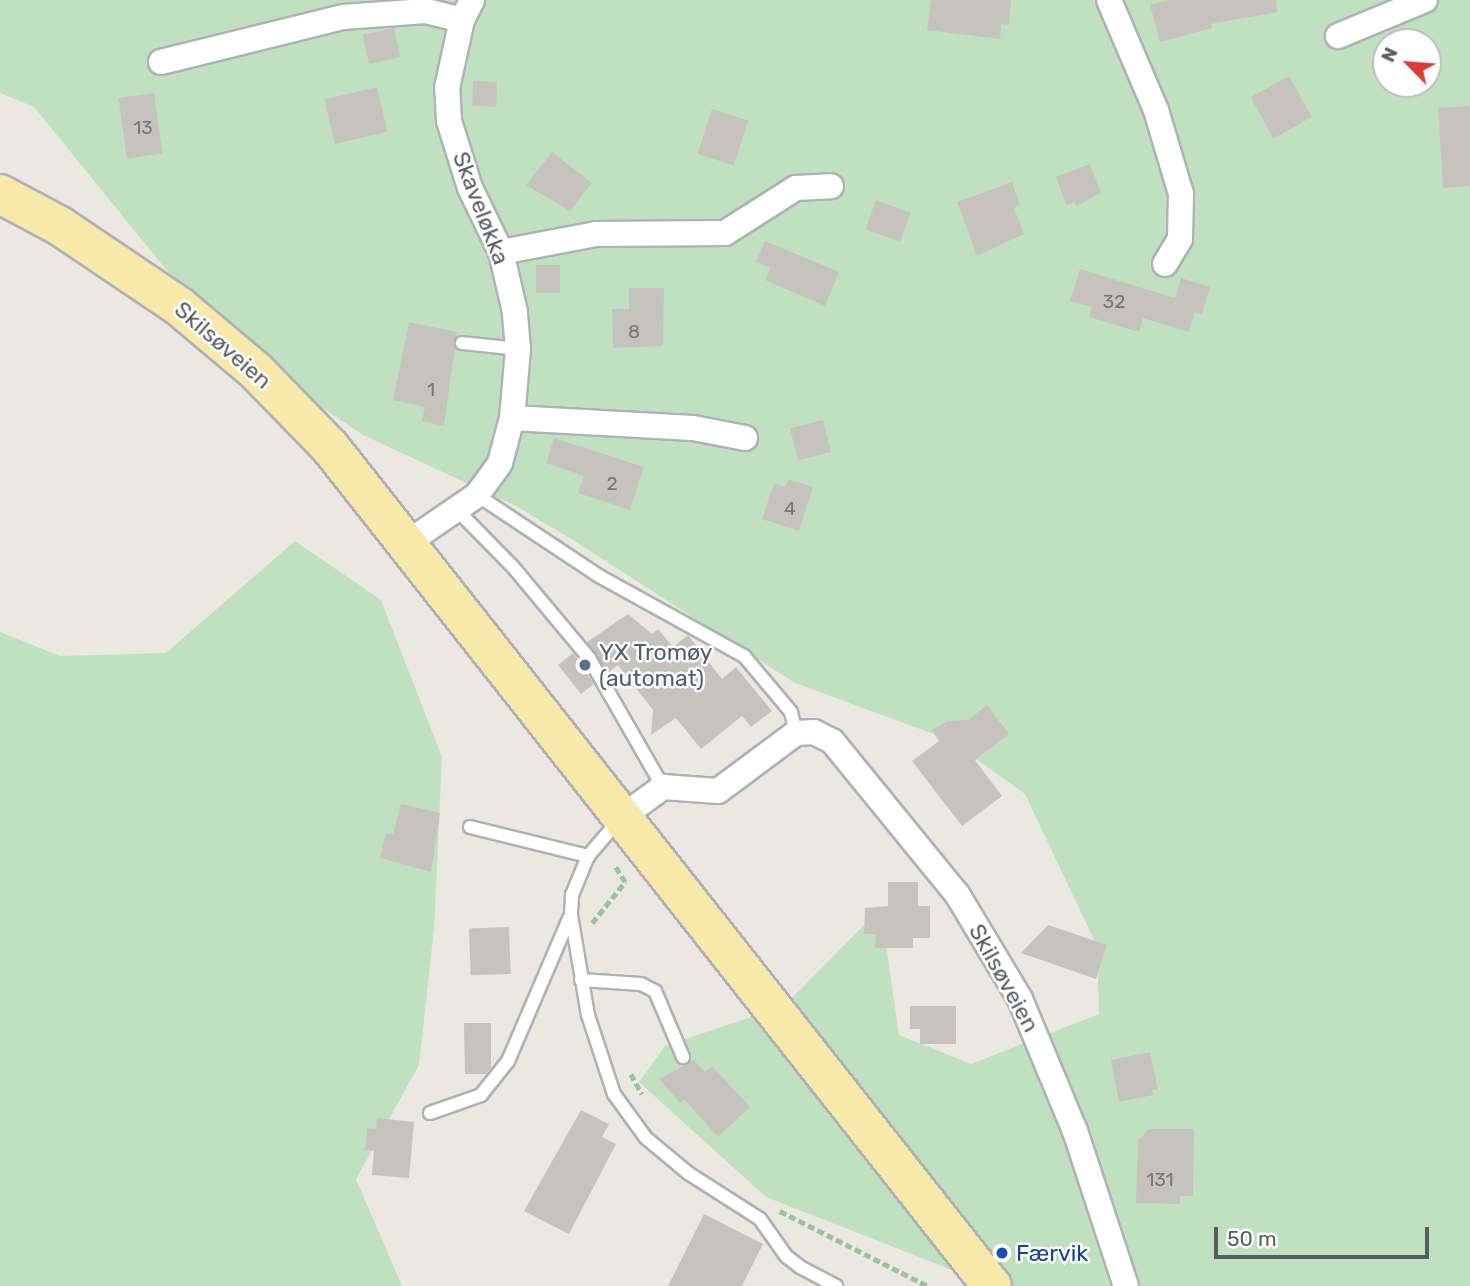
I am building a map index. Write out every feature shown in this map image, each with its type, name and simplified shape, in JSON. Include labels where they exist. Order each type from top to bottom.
[{"type":"main road","name":"Skilsøveien","points":[[0,194],[126,268],[228,347],[330,447],[407,543],[612,826],[992,1286]]},
{"type":"street","points":[[1109,0],[1156,110],[1181,194],[1180,239],[1165,264]]},
{"type":"street","points":[[1338,36],[1425,0]]},
{"type":"street","points":[[161,62],[343,17],[467,10]]},
{"type":"street","name":"Skaveløkka","points":[[467,10],[447,88],[449,121],[470,188],[500,252],[515,312],[518,349],[512,418],[500,463],[468,503]]},
{"type":"street","points":[[500,252],[596,234],[725,233],[796,188],[831,186]]},
{"type":"street","points":[[512,418],[693,428],[745,438]]},
{"type":"street","points":[[407,543],[468,503]]},
{"type":"street","name":"Skilsøveien","points":[[796,733],[814,732],[832,741],[856,765],[957,894],[1020,999],[1075,1131],[1126,1286]]},
{"type":"street","points":[[612,826],[663,787],[718,790],[796,733]]},
{"type":"lane","points":[[462,343],[518,349]]},
{"type":"lane","points":[[468,503],[744,656],[791,712],[796,733]]},
{"type":"lane","points":[[468,503],[513,567],[589,658],[663,787]]},
{"type":"lane","points":[[612,826],[588,856],[572,895],[571,915],[582,980],[614,1094],[646,1138],[688,1173],[760,1219],[793,1262],[836,1286]]},
{"type":"lane","points":[[470,827],[588,856]]},
{"type":"lane","points":[[430,1113],[481,1095],[508,1061],[571,915]]},
{"type":"lane","points":[[582,980],[642,984],[655,991],[683,1057]]},
{"type":"path","points":[[597,979],[589,932],[625,882],[612,826]]},
{"type":"path","points":[[627,1067],[646,1100]]},
{"type":"path","points":[[769,1205],[928,1286]]},
{"type":"green space","points":[[0,0],[1470,0],[1470,1286],[993,1286],[766,1197],[639,1082],[665,1046],[784,1006],[881,908],[899,1035],[971,1064],[1099,1014],[1097,946],[1025,794],[950,740],[795,683],[516,506],[363,435],[225,342],[34,107],[0,93]]},
{"type":"green space","points":[[295,541],[381,600],[442,757],[434,929],[419,1065],[356,1179],[402,1286],[0,1286],[0,632],[60,656],[166,653]]},
{"type":"building","points":[[931,0],[1011,0],[1009,25],[1001,24],[1000,39],[927,30]]},
{"type":"building","points":[[1169,0],[1276,0],[1277,12],[1211,24],[1212,28],[1160,42],[1150,5]]},
{"type":"building","points":[[394,28],[400,57],[369,64],[363,35]]},
{"type":"building","points":[[1289,76],[1312,117],[1273,138],[1251,97]]},
{"type":"building","points":[[473,81],[497,82],[496,107],[472,106]]},
{"type":"building","points":[[377,87],[387,132],[335,144],[324,99]]},
{"type":"building","points":[[154,93],[162,153],[127,158],[118,98]]},
{"type":"building","points":[[1470,106],[1470,186],[1443,188],[1438,108]]},
{"type":"building","points":[[712,109],[748,121],[734,165],[697,154]]},
{"type":"building","points":[[552,152],[592,183],[570,211],[526,185]]},
{"type":"building","points":[[1090,164],[1101,193],[1076,206],[1075,202],[1066,205],[1056,177]]},
{"type":"building","points":[[1012,182],[1020,205],[1014,208],[1024,234],[977,256],[957,202]]},
{"type":"building","points":[[876,200],[911,213],[900,242],[865,229]]},
{"type":"building","points":[[765,241],[839,272],[825,306],[765,280],[770,268],[756,262]]},
{"type":"building","points":[[536,265],[560,265],[560,293],[536,293]]},
{"type":"building","points":[[1080,269],[1175,298],[1181,278],[1210,287],[1202,314],[1195,312],[1189,332],[1143,318],[1139,332],[1089,317],[1092,307],[1070,301]]},
{"type":"building","points":[[629,288],[664,288],[663,346],[613,348],[612,309],[629,309]]},
{"type":"building","points":[[409,322],[457,332],[444,426],[422,421],[425,407],[393,400]]},
{"type":"building","points":[[823,420],[831,452],[798,460],[790,428]]},
{"type":"building","points":[[554,438],[644,467],[630,510],[578,493],[584,476],[546,463]]},
{"type":"building","points":[[788,479],[813,487],[799,531],[762,519],[774,483],[785,487]]},
{"type":"building","points":[[628,614],[652,634],[658,629],[673,647],[688,635],[722,679],[736,667],[772,711],[751,727],[742,716],[701,749],[676,718],[651,735],[653,710],[618,665],[608,673],[587,642]]},
{"type":"building","points":[[573,653],[594,684],[581,694],[558,665]]},
{"type":"building","points":[[987,705],[1009,734],[975,760],[1002,796],[962,826],[912,761],[939,741],[932,730],[948,721],[968,720]]},
{"type":"building","points":[[401,804],[440,813],[431,872],[380,858],[386,833],[393,834]]},
{"type":"building","points":[[888,882],[918,882],[918,906],[930,906],[930,938],[913,938],[913,948],[875,948],[876,934],[864,934],[865,908],[888,906]]},
{"type":"building","points":[[1048,925],[1107,945],[1096,979],[1021,953]]},
{"type":"building","points":[[509,927],[511,974],[471,975],[469,928]]},
{"type":"building","points":[[910,1006],[956,1006],[956,1044],[920,1044],[920,1029],[910,1029]]},
{"type":"building","points":[[464,1023],[491,1023],[491,1068],[486,1074],[465,1074]]},
{"type":"building","points":[[1150,1052],[1158,1089],[1152,1090],[1153,1095],[1119,1102],[1111,1060]]},
{"type":"building","points":[[694,1060],[705,1072],[712,1066],[750,1107],[718,1137],[684,1099],[680,1103],[659,1079]]},
{"type":"building","points":[[581,1110],[609,1124],[602,1137],[616,1144],[569,1234],[524,1211]]},
{"type":"building","points":[[377,1118],[414,1122],[409,1178],[372,1175],[374,1151],[365,1150],[367,1128],[376,1129]]},
{"type":"building","points":[[1149,1129],[1194,1129],[1193,1196],[1180,1196],[1180,1204],[1136,1203],[1138,1141]]},
{"type":"building","points":[[704,1214],[763,1244],[742,1286],[668,1286]]},
{"type":"place","name":"YX Tromøy (automat)","points":[[585,665]]},
{"type":"place","name":"Færvik","points":[[1002,1253]]}]
